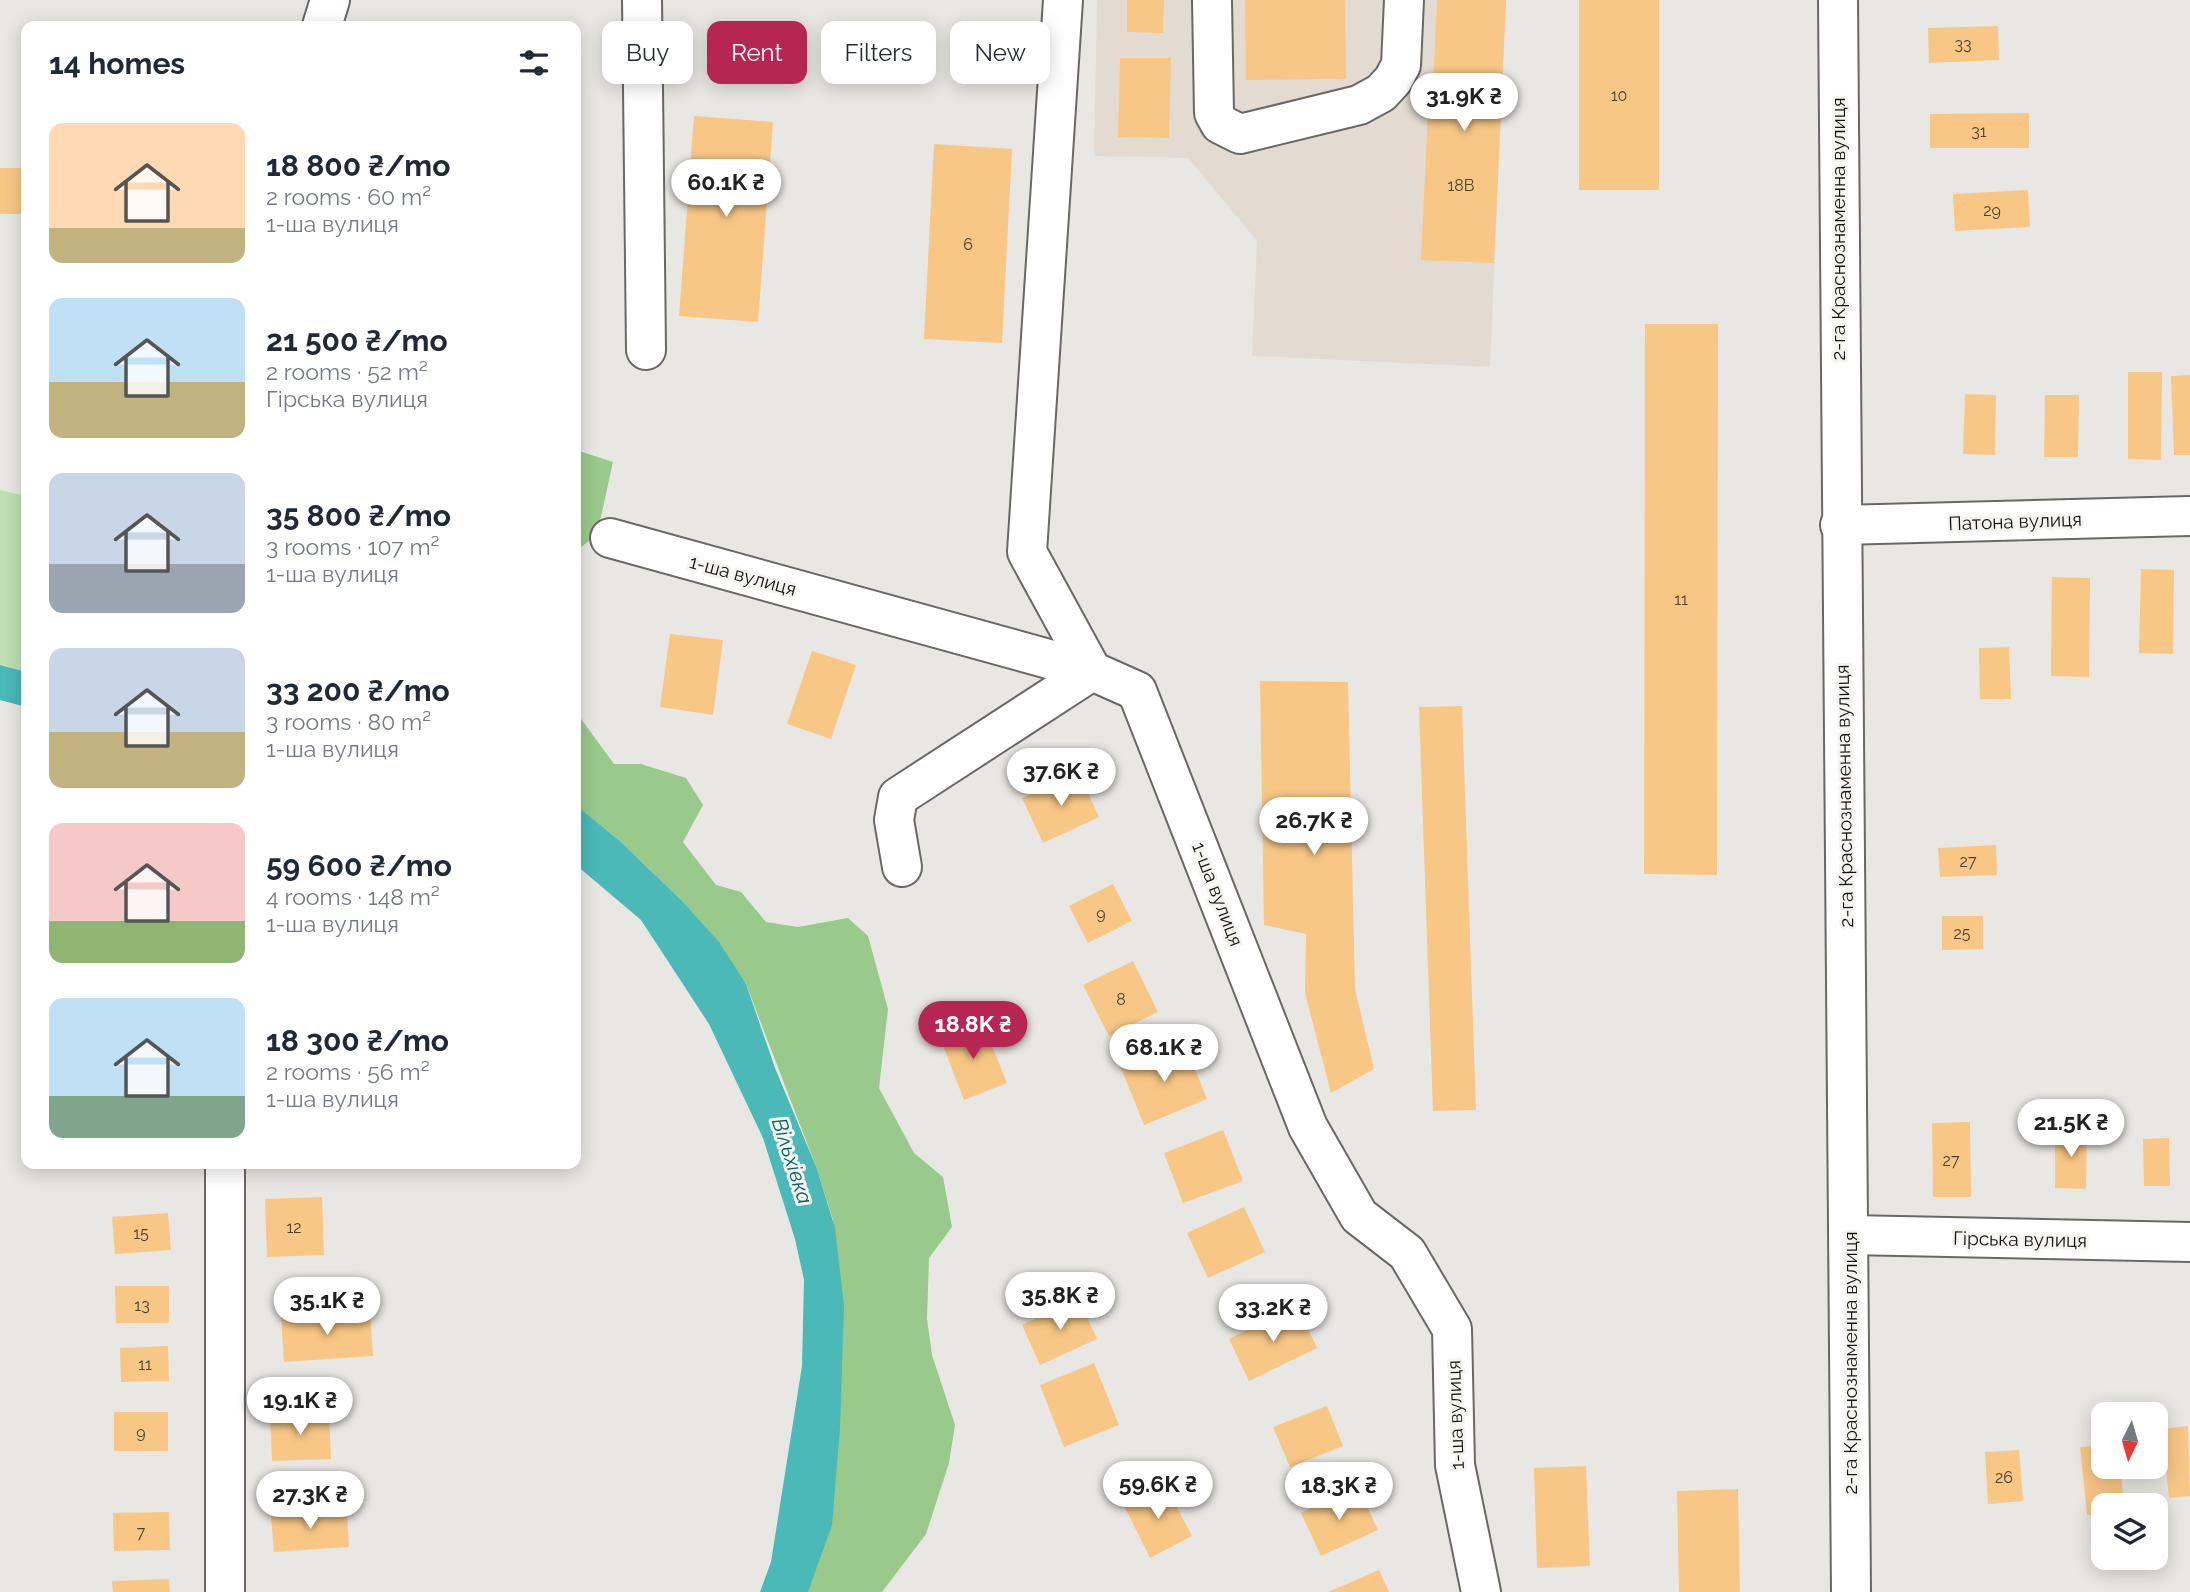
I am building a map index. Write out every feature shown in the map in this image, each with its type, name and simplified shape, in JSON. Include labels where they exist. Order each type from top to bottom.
[{"type":"street","points":[[324,21],[330,0]]},
{"type":"street","points":[[642,0],[646,349]]},
{"type":"street","points":[[902,867],[894,820],[898,797],[1092,671],[1027,552],[1063,0]]},
{"type":"street","points":[[1212,0],[1214,113],[1220,124],[1240,134],[1359,105],[1381,93],[1394,80],[1401,65],[1404,0]]},
{"type":"street","name":"2-га Краснознаменна вулиця","points":[[1838,0],[1840,526],[1850,1235],[1851,1592]]},
{"type":"street","name":"Патона вулиця","points":[[1840,526],[2190,516]]},
{"type":"street","name":"1-ша вулиця","points":[[610,538],[1092,671],[1138,691],[1308,1127],[1359,1216],[1407,1253],[1452,1329],[1455,1465],[1481,1592]]},
{"type":"street","points":[[225,1169],[225,1592]]},
{"type":"street","name":"Гірська вулиця","points":[[1850,1235],[2190,1242]]},
{"type":"shaded area","points":[[1097,0],[1506,0],[1490,367],[1252,356],[1257,241],[1188,158],[1094,156]]},
{"type":"green space","points":[[581,452],[613,462],[597,535],[581,547]]},
{"type":"green space","points":[[0,490],[21,495],[21,671],[0,665]]},
{"type":"green space","points":[[581,719],[614,764],[641,764],[686,778],[703,805],[683,842],[716,885],[741,892],[766,922],[798,927],[848,918],[868,936],[888,1009],[879,1088],[914,1153],[943,1177],[952,1227],[929,1258],[927,1319],[932,1355],[955,1425],[949,1463],[926,1534],[882,1592],[804,1592],[833,1220],[817,1169],[746,984],[681,900],[621,842],[581,809]]},
{"type":"water","points":[[0,665],[21,671],[21,706],[0,700]]},
{"type":"water","name":"Вільхівка","points":[[581,809],[621,842],[681,900],[719,942],[746,984],[775,1068],[817,1169],[835,1228],[844,1306],[840,1428],[832,1525],[808,1592],[760,1592],[771,1562],[802,1366],[804,1280],[795,1239],[763,1138],[709,1024],[641,920],[581,869]]},
{"type":"building","points":[[1127,0],[1164,0],[1163,33],[1127,32]]},
{"type":"building","points":[[1245,0],[1345,0],[1346,79],[1246,80]]},
{"type":"building","points":[[1437,0],[1506,0],[1494,263],[1421,260],[1428,111],[1432,111]]},
{"type":"building","points":[[1579,0],[1659,0],[1659,190],[1579,190]]},
{"type":"building","points":[[1998,26],[1999,60],[1929,63],[1928,28]]},
{"type":"building","points":[[1120,58],[1171,58],[1169,138],[1118,137]]},
{"type":"building","points":[[2029,113],[2029,148],[1930,148],[1930,114]]},
{"type":"building","points":[[694,116],[773,122],[758,322],[679,316]]},
{"type":"building","points":[[934,144],[1012,149],[1002,343],[924,339]]},
{"type":"building","points":[[0,168],[21,168],[21,214],[0,214]]},
{"type":"building","points":[[2028,190],[2030,227],[1955,231],[1953,194]]},
{"type":"building","points":[[1645,324],[1718,324],[1717,875],[1644,874]]},
{"type":"building","points":[[2128,372],[2162,372],[2161,460],[2128,459]]},
{"type":"building","points":[[2190,375],[2190,455],[2174,455],[2171,376]]},
{"type":"building","points":[[1965,394],[1996,395],[1995,455],[1963,454]]},
{"type":"building","points":[[2045,395],[2079,395],[2078,457],[2044,457]]},
{"type":"building","points":[[2141,569],[2174,570],[2173,654],[2139,653]]},
{"type":"building","points":[[2052,577],[2090,578],[2089,677],[2051,676]]},
{"type":"building","points":[[670,634],[723,640],[713,715],[660,707]]},
{"type":"building","points":[[2009,647],[2011,699],[1980,699],[1979,648]]},
{"type":"building","points":[[812,651],[856,665],[831,739],[787,724]]},
{"type":"building","points":[[1260,681],[1348,682],[1355,989],[1374,1069],[1331,1093],[1305,993],[1306,934],[1264,925]]},
{"type":"building","points":[[1462,706],[1476,1110],[1433,1111],[1419,707]]},
{"type":"building","points":[[1079,773],[1099,817],[1043,843],[1022,798]]},
{"type":"building","points":[[1996,845],[1997,875],[1940,877],[1938,848]]},
{"type":"building","points":[[1113,884],[1132,921],[1088,943],[1069,906]]},
{"type":"building","points":[[1942,916],[1983,916],[1983,949],[1942,950]]},
{"type":"building","points":[[1133,961],[1158,1012],[1109,1036],[1083,985]]},
{"type":"building","points":[[982,1021],[1007,1083],[964,1100],[940,1038]]},
{"type":"building","points":[[1184,1042],[1207,1099],[1144,1125],[1121,1068]]},
{"type":"building","points":[[1970,1122],[1971,1197],[1933,1197],[1932,1123]]},
{"type":"building","points":[[1223,1130],[1243,1181],[1183,1203],[1164,1153]]},
{"type":"building","points":[[2055,1130],[2087,1131],[2086,1189],[2055,1188]]},
{"type":"building","points":[[2169,1138],[2170,1186],[2144,1186],[2143,1139]]},
{"type":"building","points":[[322,1197],[324,1255],[267,1257],[265,1199]]},
{"type":"building","points":[[1244,1207],[1265,1252],[1208,1278],[1187,1233]]},
{"type":"building","points":[[168,1213],[171,1250],[115,1254],[112,1217]]},
{"type":"building","points":[[115,1286],[169,1286],[169,1323],[116,1323]]},
{"type":"building","points":[[1079,1299],[1097,1339],[1040,1365],[1022,1325]]},
{"type":"building","points":[[1297,1306],[1317,1348],[1249,1381],[1229,1339]]},
{"type":"building","points":[[370,1312],[373,1356],[284,1362],[281,1318]]},
{"type":"building","points":[[168,1346],[169,1381],[121,1382],[120,1348]]},
{"type":"building","points":[[1094,1363],[1119,1425],[1064,1447],[1040,1385]]},
{"type":"building","points":[[1327,1406],[1343,1446],[1290,1467],[1273,1427]]},
{"type":"building","points":[[114,1412],[168,1412],[168,1451],[114,1451]]},
{"type":"building","points":[[329,1413],[331,1459],[272,1461],[270,1415]]},
{"type":"building","points":[[2188,1426],[2190,1496],[2169,1498],[2168,1428]]},
{"type":"building","points":[[2091,1446],[2091,1479],[2121,1479],[2123,1493],[2091,1493],[2091,1515],[2087,1515],[2080,1447]]},
{"type":"building","points":[[2019,1450],[2023,1501],[1988,1504],[1985,1452]]},
{"type":"building","points":[[1586,1466],[1590,1566],[1537,1568],[1534,1468]]},
{"type":"building","points":[[1165,1485],[1192,1536],[1150,1558],[1124,1506]]},
{"type":"building","points":[[1358,1487],[1378,1530],[1321,1556],[1301,1513]]},
{"type":"building","points":[[1738,1489],[1740,1592],[1679,1592],[1677,1491]]},
{"type":"building","points":[[347,1511],[349,1547],[274,1552],[271,1516]]},
{"type":"building","points":[[169,1512],[170,1550],[114,1551],[113,1513]]},
{"type":"building","points":[[1379,1570],[1389,1592],[1328,1592]]},
{"type":"building","points":[[169,1579],[170,1592],[113,1592],[112,1581]]}]
